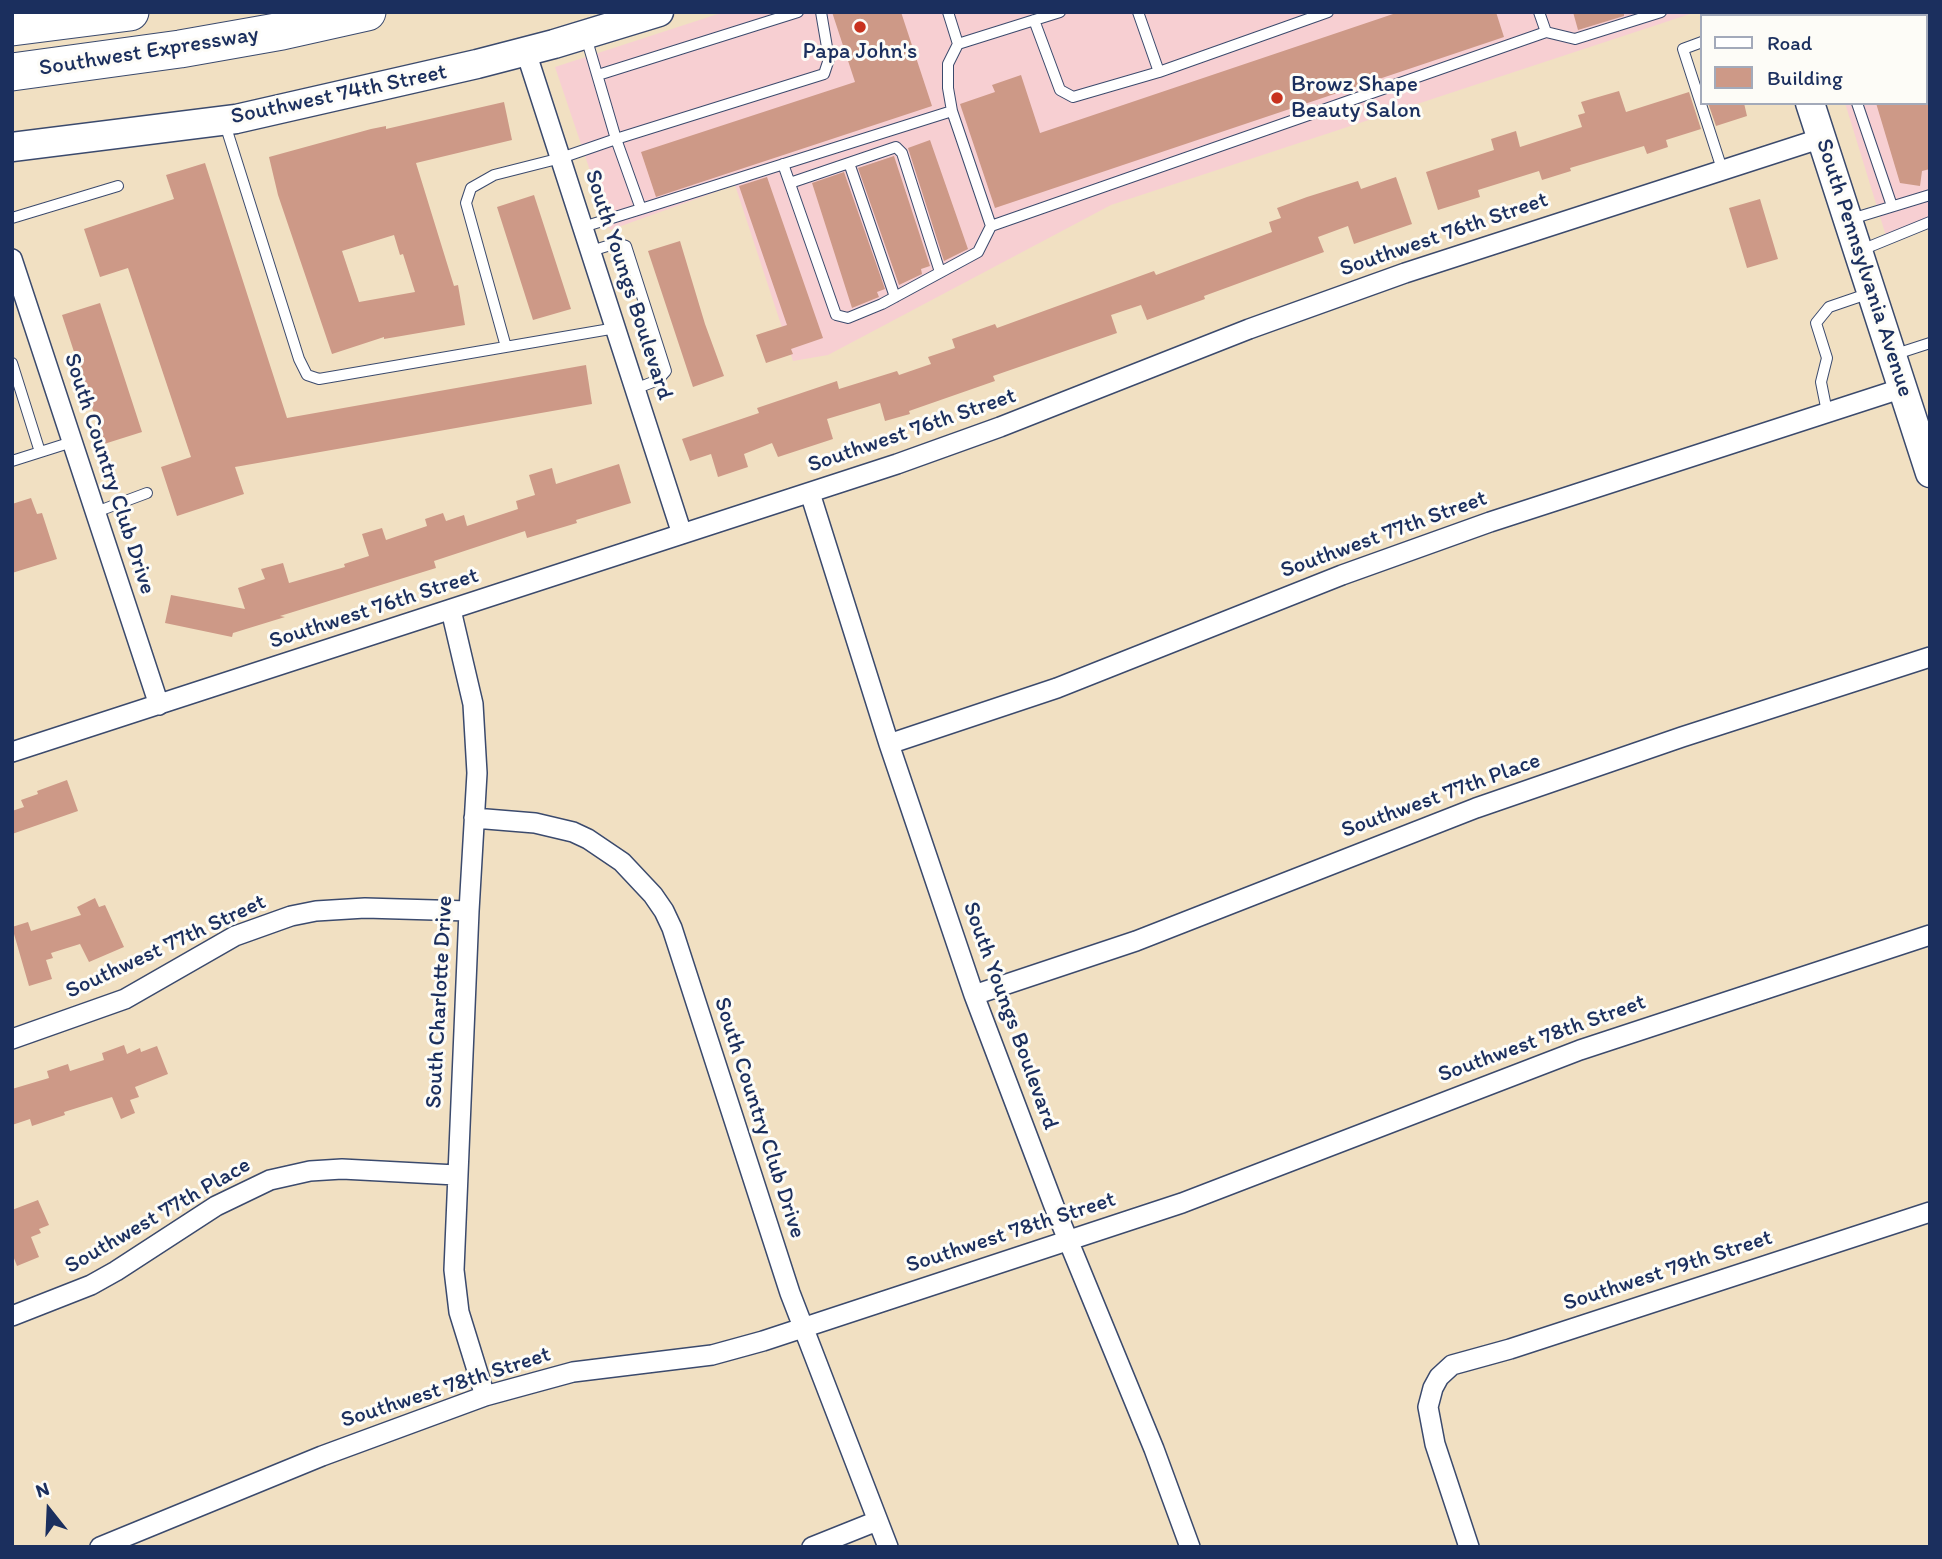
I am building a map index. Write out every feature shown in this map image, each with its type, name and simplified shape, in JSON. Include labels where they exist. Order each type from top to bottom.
[{"type":"highway","name":"Southwest Expressway","points":[[12,27],[130,12]]},
{"type":"highway","name":"Southwest Expressway","points":[[12,72],[180,49],[282,31],[367,12]]},
{"type":"main road","name":"Southwest 74th Street","points":[[12,147],[224,121],[526,52],[659,12]]},
{"type":"main road","name":"South Pennsylvania Avenue","points":[[1811,105],[1930,473]]},
{"type":"street","name":"South Youngs Boulevard","points":[[526,52],[682,534]]},
{"type":"street","name":"Southwest 76th Street","points":[[12,752],[810,493],[1000,427],[1236,334],[1405,273],[1822,138]]},
{"type":"street","name":"South Country Club Drive","points":[[14,271],[159,705]]},
{"type":"street","name":"Southwest 77th Street","points":[[889,744],[1069,684],[1342,575],[1490,522],[1903,388]]},
{"type":"street","name":"South Youngs Boulevard","points":[[810,493],[889,744],[974,995],[1069,1241],[1154,1449],[1190,1547]]},
{"type":"street","name":"South Charlotte Drive","points":[[451,610],[466,668],[476,730],[477,773],[456,1175],[454,1270],[466,1340],[485,1396]]},
{"type":"street","name":"Southwest 77th Place","points":[[974,995],[1136,940],[1489,803],[1930,657]]},
{"type":"street","name":"South Country Club Drive","points":[[474,818],[535,824],[573,832],[588,839],[622,862],[664,911],[802,1327],[888,1547]]},
{"type":"street","name":"Southwest 77th Street","points":[[12,1039],[125,999],[235,936],[291,916],[340,909],[469,911]]},
{"type":"street","name":"Southwest 78th Street","points":[[100,1547],[322,1456],[485,1396],[573,1372],[712,1355],[763,1341],[1182,1203],[1580,1050],[1930,935]]},
{"type":"street","name":"Southwest 77th Place","points":[[12,1316],[91,1285],[216,1206],[270,1180],[310,1171],[342,1169],[456,1175]]},
{"type":"street","name":"Southwest 79th Street","points":[[1469,1547],[1431,1430],[1428,1407],[1431,1391],[1439,1377],[1452,1365],[1510,1349],[1930,1212]]},
{"type":"street","points":[[812,1547],[877,1521]]},
{"type":"lane","points":[[598,75],[798,12]]},
{"type":"lane","points":[[506,347],[466,202],[471,188],[494,175],[561,158],[824,74],[829,59],[821,12]]},
{"type":"lane","points":[[783,164],[836,315],[848,318],[895,297],[978,252],[990,226],[952,111],[948,89],[948,64],[958,44],[948,12]]},
{"type":"lane","points":[[958,44],[1060,12]]},
{"type":"lane","points":[[1138,12],[1159,72]]},
{"type":"lane","points":[[1034,20],[1060,90],[1073,97],[1159,72],[1328,12]]},
{"type":"lane","points":[[1539,12],[1546,32]]},
{"type":"lane","points":[[990,226],[1546,32],[1575,39],[1661,12]]},
{"type":"lane","points":[[586,35],[616,139],[641,209]]},
{"type":"lane","points":[[1700,43],[1683,49],[1700,101]]},
{"type":"lane","points":[[1701,105],[1722,169]]},
{"type":"lane","points":[[1858,105],[1892,206]]},
{"type":"lane","points":[[583,227],[952,111]]},
{"type":"lane","points":[[224,121],[299,359],[307,375],[319,379],[616,328]]},
{"type":"lane","points":[[790,183],[895,147],[902,153],[940,272]]},
{"type":"lane","points":[[849,163],[895,297]]},
{"type":"lane","points":[[12,218],[118,186]]},
{"type":"lane","points":[[1848,220],[1930,195]]},
{"type":"lane","points":[[1858,252],[1930,222]]},
{"type":"lane","points":[[591,251],[617,243],[625,246],[666,371],[658,380],[635,389]]},
{"type":"lane","points":[[1827,412],[1821,382],[1827,358],[1816,323],[1829,307],[1872,293]]},
{"type":"lane","points":[[1892,356],[1930,343]]},
{"type":"lane","points":[[12,363],[40,452]]},
{"type":"lane","points":[[12,461],[72,442]]},
{"type":"lane","points":[[96,512],[148,493]]},
{"type":"shaded area","points":[[724,12],[1696,12],[1111,205],[828,355],[793,361],[735,185],[610,230],[555,67]]},
{"type":"shaded area","points":[[1930,12],[1930,222],[1886,236],[1846,105],[1928,105],[1928,14],[1818,14]]},
{"type":"building","points":[[832,12],[901,12],[932,106],[656,197],[641,152],[855,82]]},
{"type":"building","points":[[1399,12],[1496,12],[1504,37],[995,208],[960,104],[995,92],[992,85],[1021,75],[1040,133]]},
{"type":"building","points":[[1573,12],[1624,12],[1624,16],[1578,30]]},
{"type":"building","points":[[1619,91],[1626,112],[1689,92],[1701,129],[1666,140],[1668,147],[1647,154],[1644,146],[1570,168],[1571,171],[1542,180],[1539,171],[1478,190],[1480,197],[1438,210],[1426,172],[1494,150],[1491,139],[1516,131],[1520,147],[1582,127],[1578,115],[1585,113],[1581,102]]},
{"type":"building","points":[[504,102],[512,140],[416,163],[454,286],[458,285],[465,325],[384,337],[332,354],[278,195],[269,157],[371,129],[386,126],[386,129]],"holes":[[[394,235],[400,255],[403,254],[415,292],[359,302],[342,251]]]},
{"type":"building","points":[[1930,103],[1930,169],[1922,171],[1920,186],[1900,183],[1877,105]]},
{"type":"building","points":[[1709,105],[1744,105],[1747,116],[1716,126]]},
{"type":"building","points":[[930,140],[968,249],[944,261],[908,148]]},
{"type":"building","points":[[894,156],[930,266],[921,269],[922,274],[899,285],[858,168]]},
{"type":"building","points":[[205,163],[287,418],[586,365],[592,404],[235,467],[244,494],[177,516],[161,467],[191,457],[128,268],[100,277],[84,229],[174,199],[166,175]]},
{"type":"building","points":[[844,172],[885,289],[877,292],[879,297],[852,308],[812,183]]},
{"type":"building","points":[[767,177],[823,338],[791,349],[793,354],[766,363],[756,335],[787,325],[739,186]]},
{"type":"building","points":[[1396,177],[1412,224],[1354,244],[1348,226],[1318,237],[1324,252],[1204,296],[1205,299],[1147,320],[1141,305],[1111,315],[1117,333],[993,376],[995,381],[909,411],[910,414],[885,421],[880,403],[827,419],[833,439],[778,457],[772,443],[744,454],[748,467],[718,477],[711,454],[690,461],[682,439],[759,413],[757,408],[837,381],[839,389],[897,371],[899,375],[931,364],[928,357],[955,348],[952,339],[995,324],[997,328],[1154,271],[1156,275],[1272,232],[1269,222],[1281,218],[1277,208],[1358,181],[1361,189]]},
{"type":"building","points":[[534,195],[571,309],[533,320],[497,207]]},
{"type":"building","points":[[1760,199],[1778,259],[1747,268],[1729,208]]},
{"type":"building","points":[[680,241],[724,376],[693,387],[648,251]]},
{"type":"building","points":[[100,303],[142,432],[104,444],[62,315]]},
{"type":"building","points":[[619,464],[631,503],[576,520],[577,523],[527,538],[525,531],[434,561],[436,568],[280,616],[285,617],[233,633],[232,637],[165,623],[171,595],[245,609],[238,588],[265,579],[261,569],[283,563],[289,583],[345,567],[344,564],[369,556],[362,534],[382,528],[386,540],[427,526],[425,519],[443,513],[446,521],[464,515],[467,526],[518,509],[516,501],[535,495],[529,475],[552,468],[556,484]]},
{"type":"building","points":[[31,498],[37,514],[42,513],[57,559],[12,573],[12,504]]},
{"type":"building","points":[[67,780],[78,811],[12,834],[12,811],[24,807],[21,800]]},
{"type":"building","points":[[95,898],[99,907],[105,905],[124,947],[89,962],[80,944],[51,953],[53,958],[46,960],[52,979],[29,986],[12,927],[28,922],[31,931],[81,915],[77,907]]},
{"type":"building","points":[[124,1045],[127,1054],[140,1048],[141,1052],[157,1046],[168,1074],[135,1087],[139,1097],[130,1100],[135,1113],[121,1119],[112,1097],[64,1112],[65,1115],[32,1126],[30,1119],[12,1125],[12,1089],[49,1078],[47,1071],[68,1064],[70,1071],[104,1060],[102,1053]]},
{"type":"building","points":[[38,1200],[49,1225],[39,1229],[41,1233],[31,1237],[39,1257],[17,1266],[12,1253],[12,1210]]},
{"type":"place","name":"Papa John's","points":[[860,27]]},
{"type":"place","name":"Browz Shape Beauty Salon","points":[[1277,98]]}]
